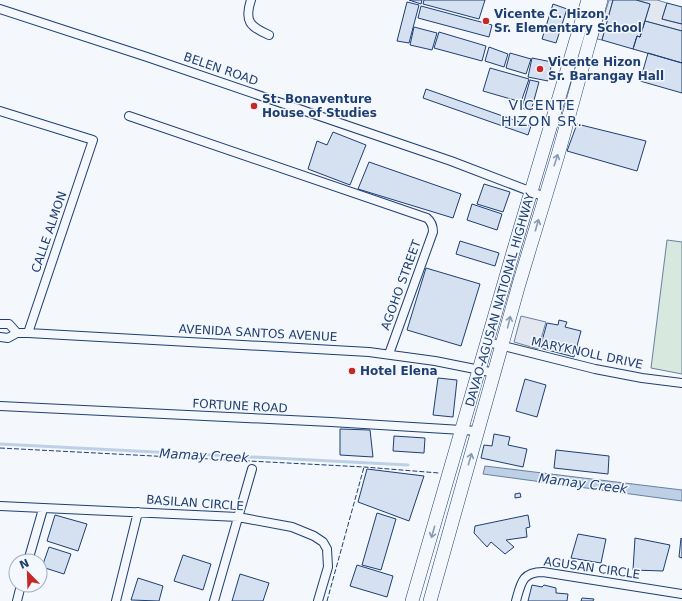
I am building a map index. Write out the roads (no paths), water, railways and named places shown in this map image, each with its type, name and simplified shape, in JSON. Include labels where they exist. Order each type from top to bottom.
[{"type":"main road","name":"DAVAO-AGUSAN NATIONAL HIGHWAY","points":[[412,601],[588,0]]},
{"type":"main road","name":"DAVAO-AGUSAN NATIONAL HIGHWAY","points":[[430,601],[601,0]]},
{"type":"main road","points":[[505,280],[519,284]]},
{"type":"street","points":[[251,0],[248,18],[252,26],[269,35]]},
{"type":"street","name":"BELEN ROAD","points":[[0,9],[147,57],[451,161],[545,197]]},
{"type":"street","name":"CALLE ALMON","points":[[0,111],[93,140],[28,333]]},
{"type":"street","name":"AGOHO STREET","points":[[129,116],[427,218],[432,224],[432,232],[388,354]]},
{"type":"street","name":"AVENIDA SANTOS AVENUE","points":[[0,324],[9,324],[17,333]]},
{"type":"street","name":"AVENIDA SANTOS AVENUE","points":[[0,337],[8,338],[17,333],[28,333],[354,351],[435,361],[495,373]]},
{"type":"street","name":"MARYKNOLL DRIVE","points":[[488,342],[595,369],[642,378],[682,383]]},
{"type":"street","name":"FORTUNE ROAD","points":[[0,406],[330,422],[478,431]]},
{"type":"street","points":[[214,601],[252,469]]},
{"type":"street","name":"BASILAN CIRCLE","points":[[0,506],[238,517],[292,527],[314,536],[323,542],[327,549],[328,567],[318,601]]},
{"type":"street","points":[[30,553],[43,509]]},
{"type":"street","points":[[116,601],[138,512]]},
{"type":"street","name":"AGUSAN CIRCLE","points":[[516,601],[522,580],[528,574],[535,572],[682,594]]},
{"type":"water","points":[[485,466],[682,490],[682,501],[483,474]]},
{"type":"waterway","name":"Mamay Creek","points":[[0,444],[408,465]]},
{"type":"place","name":"Vicente C. Hizon, Sr. Elementary School","points":[[486,21]]},
{"type":"place","name":"Vicente Hizon Sr. Barangay Hall","points":[[540,69]]},
{"type":"place","name":"St. Bonaventure House of Studies","points":[[254,106]]},
{"type":"place","name":"Hotel Elena","points":[[352,371]]},
{"type":"district","name":"VICENTE HIZON SR.","points":[[542,114]]}]
